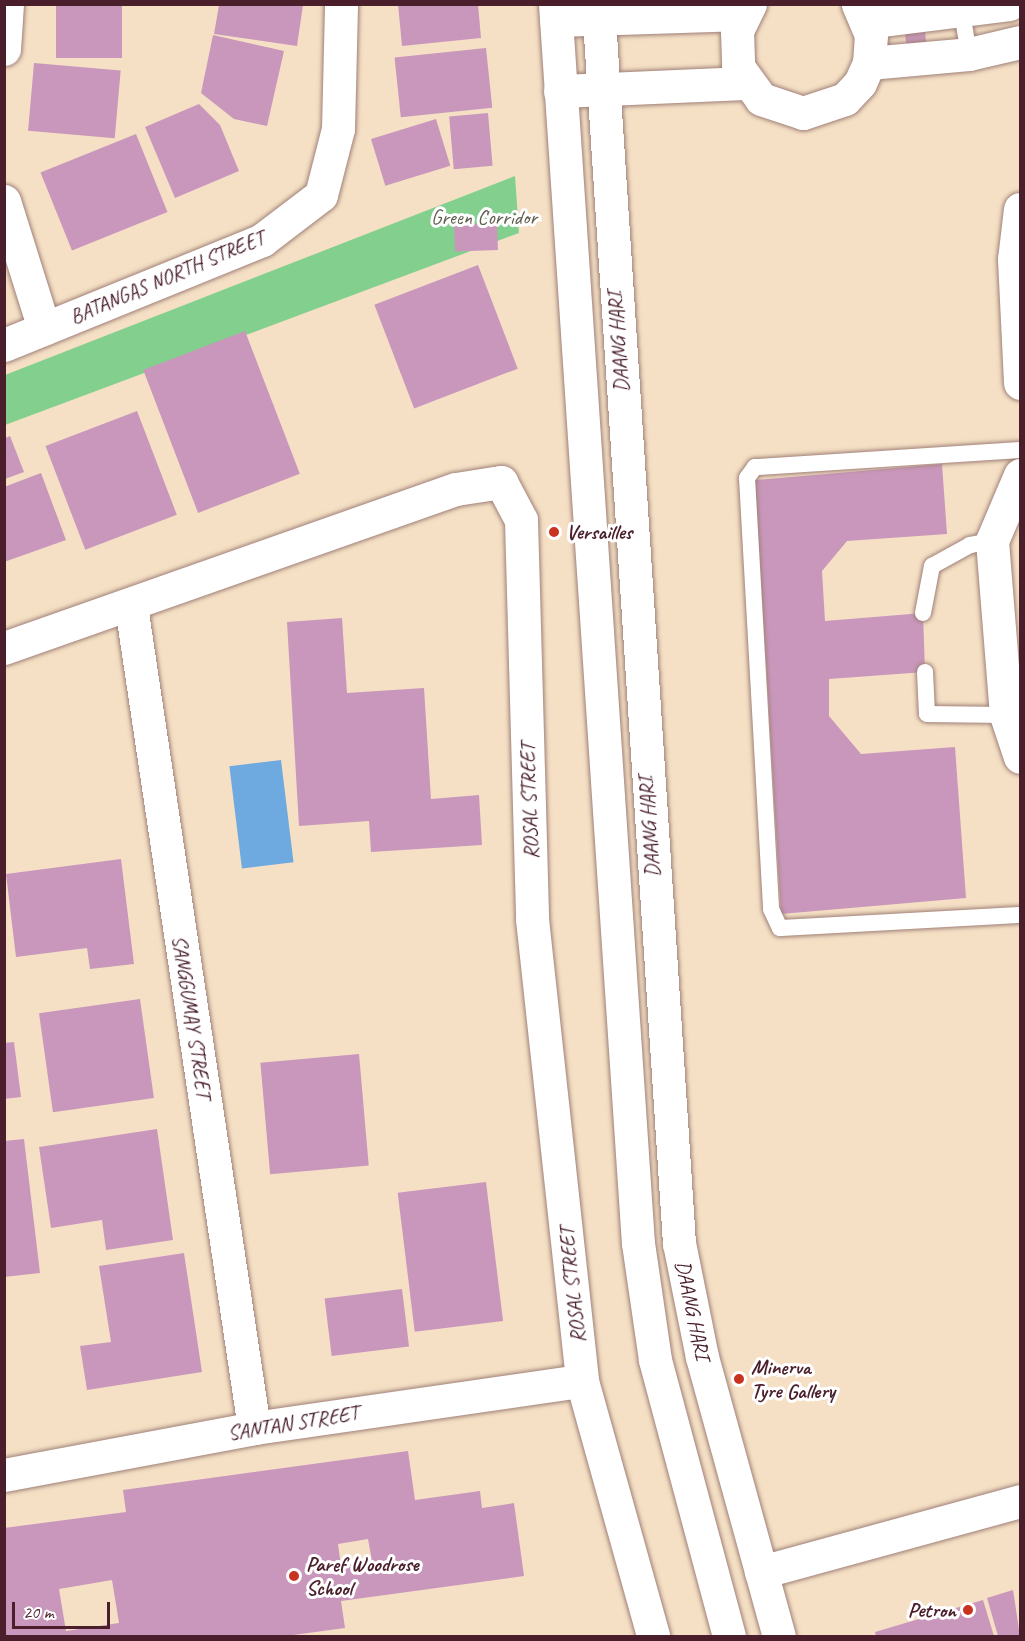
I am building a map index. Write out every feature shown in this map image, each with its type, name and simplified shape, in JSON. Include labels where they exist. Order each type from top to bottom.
[{"type":"street","points":[[4,50],[7,4]]},
{"type":"street","name":"BATANGAS NORTH STREET","points":[[4,345],[262,240],[321,195],[338,129],[341,4]]},
{"type":"street","points":[[556,12],[746,9],[735,49],[746,83],[780,110],[803,113],[845,99],[869,63],[863,13],[962,13],[1009,4]]},
{"type":"street","name":"DAANG HARI","points":[[556,12],[638,1243],[655,1360],[729,1636]]},
{"type":"street","name":"DAANG HARI","points":[[599,12],[679,1243],[702,1357],[779,1636]]},
{"type":"street","points":[[869,63],[969,54],[1020,42]]},
{"type":"street","points":[[560,91],[746,83]]},
{"type":"street","points":[[4,201],[44,329]]},
{"type":"street","points":[[1020,209],[1014,259],[1020,383]]},
{"type":"street","points":[[1020,476],[992,541],[1010,636],[1006,715],[1020,757]]},
{"type":"street","name":"ROSAL STREET","points":[[4,648],[131,606],[456,489],[501,482],[521,520],[532,919],[582,1381],[653,1636]]},
{"type":"street","name":"SANGGUMAY STREET","points":[[131,606],[254,1428]]},
{"type":"street","name":"SANTAN STREET","points":[[4,1475],[254,1428],[582,1381]]},
{"type":"street","points":[[761,1572],[1020,1501]]},
{"type":"lane","points":[[962,13],[969,54]]},
{"type":"lane","points":[[1020,450],[755,467],[747,478],[771,909],[780,928],[1020,915]]},
{"type":"lane","points":[[923,613],[932,566],[970,545],[992,541]]},
{"type":"lane","points":[[925,672],[927,714],[1006,715]]},
{"type":"green space","name":"Green Corridor","points":[[515,176],[519,233],[5,425],[5,375]]},
{"type":"water","points":[[281,760],[294,862],[242,869],[229,766]]},
{"type":"building","points":[[56,4],[122,4],[122,58],[56,58]]},
{"type":"building","points":[[398,4],[478,4],[481,38],[402,46]]},
{"type":"building","points":[[219,5],[303,5],[297,46],[214,34]]},
{"type":"building","points":[[925,29],[926,44],[906,45],[905,30]]},
{"type":"building","points":[[213,35],[284,51],[267,126],[234,119],[201,93]]},
{"type":"building","points":[[486,48],[492,108],[401,117],[395,58]]},
{"type":"building","points":[[34,63],[121,71],[115,138],[28,131]]},
{"type":"building","points":[[199,104],[220,125],[239,171],[175,198],[145,127]]},
{"type":"building","points":[[488,113],[493,166],[454,169],[449,116]]},
{"type":"building","points":[[436,119],[450,166],[385,186],[371,139]]},
{"type":"building","points":[[136,134],[167,212],[72,250],[41,173]]},
{"type":"building","points":[[497,223],[498,250],[455,251],[454,225]]},
{"type":"building","points":[[478,265],[518,369],[414,408],[374,305]]},
{"type":"building","points":[[245,331],[300,474],[198,513],[143,370]]},
{"type":"building","points":[[137,411],[177,515],[85,550],[46,446]]},
{"type":"building","points":[[10,436],[24,472],[5,479],[5,438]]},
{"type":"building","points":[[942,464],[947,534],[847,541],[822,571],[825,621],[923,613],[925,672],[829,679],[829,716],[861,754],[955,747],[966,898],[781,914],[755,480]]},
{"type":"building","points":[[41,473],[66,540],[4,562],[4,487]]},
{"type":"building","points":[[342,618],[347,693],[424,688],[431,799],[479,795],[482,845],[371,852],[369,821],[299,826],[287,622]]},
{"type":"building","points":[[121,859],[134,964],[90,969],[87,948],[16,957],[6,874]]},
{"type":"building","points":[[140,999],[154,1098],[53,1112],[39,1013]]},
{"type":"building","points":[[14,1042],[21,1097],[4,1099],[4,1043]]},
{"type":"building","points":[[359,1054],[369,1166],[270,1174],[260,1063]]},
{"type":"building","points":[[157,1129],[173,1240],[106,1250],[102,1220],[51,1228],[39,1147]]},
{"type":"building","points":[[24,1139],[40,1273],[4,1277],[4,1141]]},
{"type":"building","points":[[486,1182],[503,1321],[415,1332],[398,1193]]},
{"type":"building","points":[[184,1253],[202,1372],[87,1390],[80,1346],[111,1342],[99,1266]]},
{"type":"building","points":[[402,1289],[409,1347],[332,1356],[325,1299]]},
{"type":"building","name":"Paref Woodrose School","points":[[408,1451],[415,1500],[480,1491],[482,1508],[514,1503],[524,1576],[341,1601],[345,1628],[286,1636],[4,1636],[4,1528],[126,1512],[123,1490]],"holes":[[[368,1539],[372,1561],[341,1566],[338,1544]],[[112,1580],[119,1623],[66,1631],[59,1589]]]},
{"type":"building","points":[[1013,1590],[1020,1636],[998,1636],[987,1598]]},
{"type":"building","name":"Petron","points":[[983,1600],[994,1636],[876,1636],[875,1632]]},
{"type":"place","name":"Versailles","points":[[554,532]]},
{"type":"place","name":"Minerva Tyre Gallery","points":[[739,1379]]},
{"type":"place","name":"Paref Woodrose School","points":[[294,1576]]},
{"type":"place","name":"Petron","points":[[968,1610]]}]
